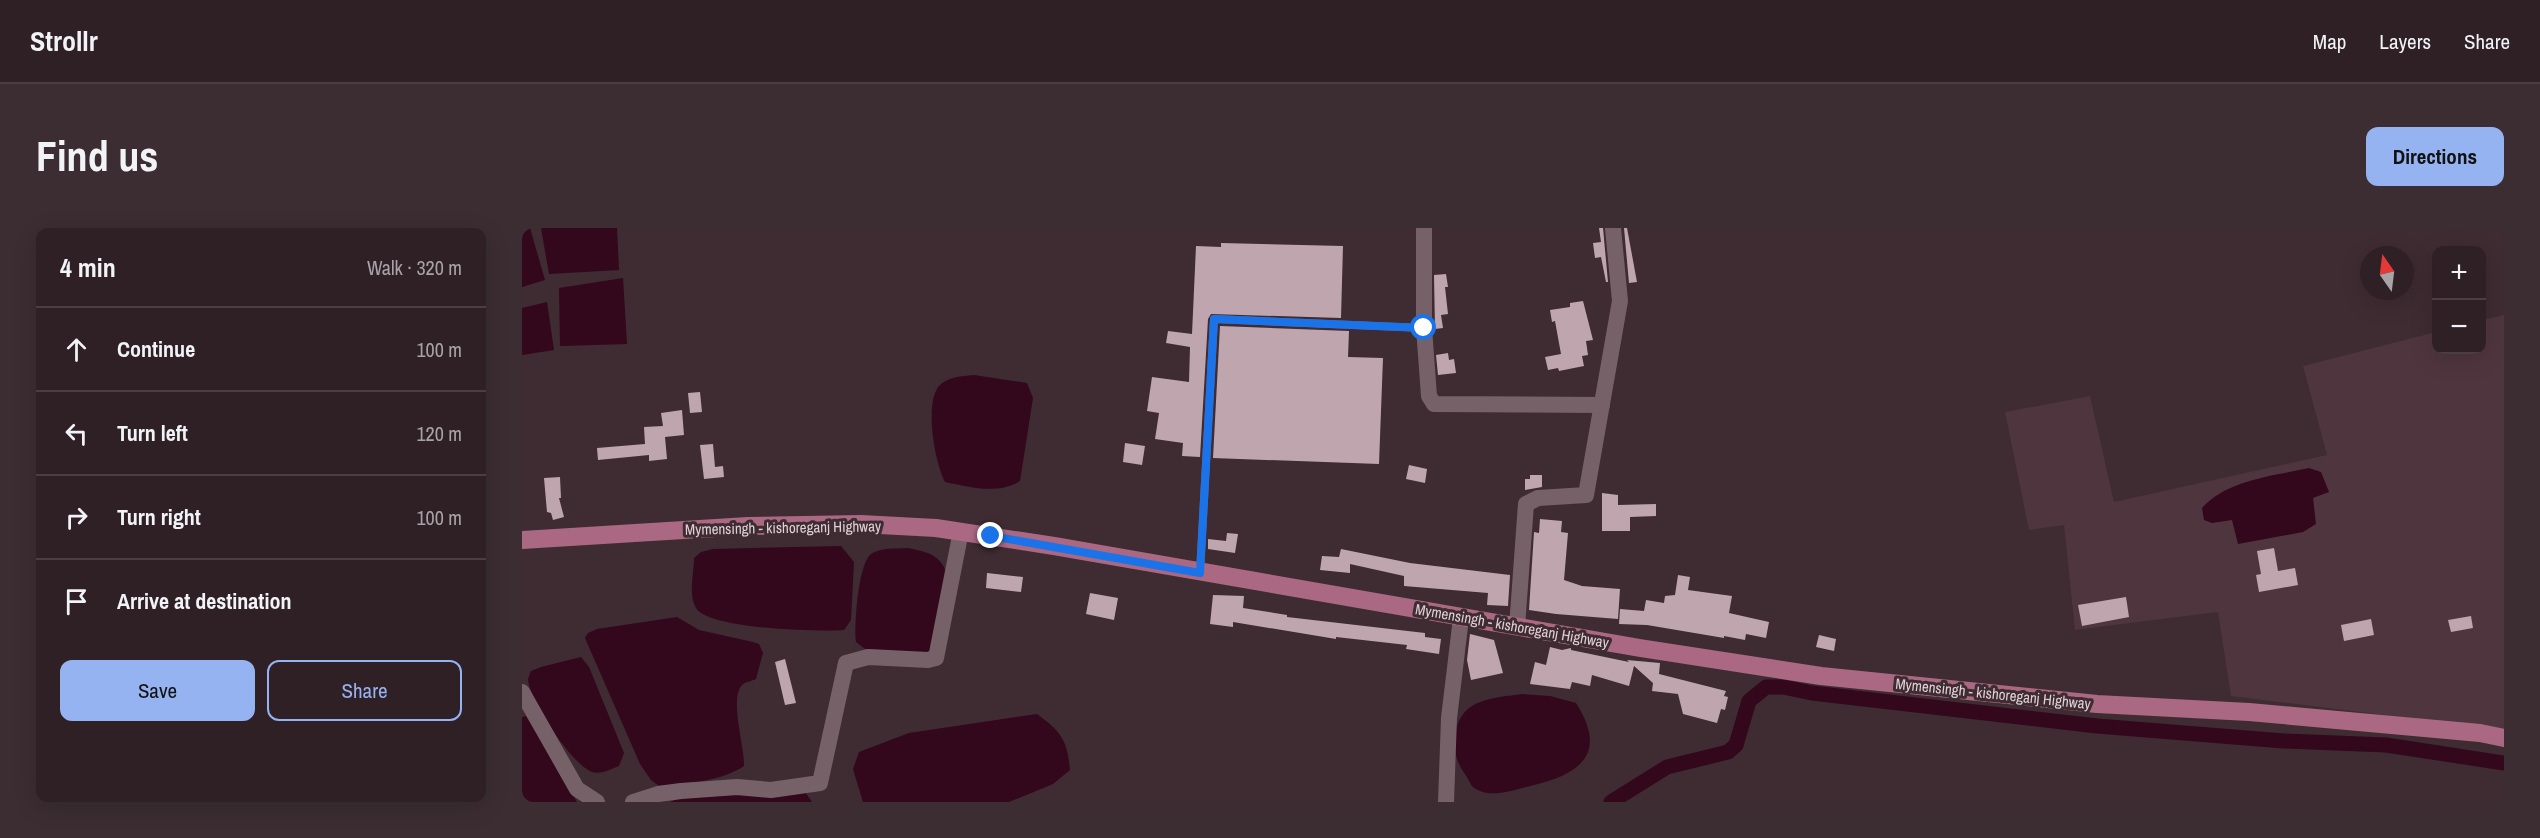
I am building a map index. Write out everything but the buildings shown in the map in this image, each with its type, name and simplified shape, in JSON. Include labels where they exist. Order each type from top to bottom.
[{"type":"main road","name":"Mymensingh - kishoreganj Highway","points":[[522,540],[748,526],[861,524],[961,531],[1461,618],[1821,676],[2097,704],[2249,712],[2480,733],[2504,738]]},
{"type":"street","points":[[1424,228],[1424,328],[1429,396],[1434,404],[1602,405]]},
{"type":"street","points":[[1516,627],[1526,504],[1538,498],[1586,495],[1620,302],[1613,228]]},
{"type":"street","points":[[633,802],[658,794],[690,790],[737,787],[771,790],[820,783],[846,663],[868,657],[928,660],[936,658],[961,531]]},
{"type":"street","points":[[1446,802],[1449,718],[1461,618]]},
{"type":"street","points":[[522,692],[577,789],[597,802]]},
{"type":"lane","points":[[1200,573],[1214,319],[1424,328]]},
{"type":"shaded area","points":[[522,228],[530,228],[545,280],[522,287]]},
{"type":"shaded area","points":[[541,228],[617,228],[619,270],[549,274]]},
{"type":"shaded area","points":[[623,278],[627,344],[560,346],[559,288]]},
{"type":"shaded area","points":[[547,302],[554,350],[522,355],[522,308]]},
{"type":"shaded area","points":[[2504,315],[2504,730],[2231,696],[2218,612],[2075,630],[2064,525],[2029,530],[2005,412],[2090,396],[2114,502],[2327,455],[2303,366],[2432,333],[2432,354],[2486,354],[2486,319]]},
{"type":"shaded area","points":[[974,375],[1027,383],[1033,398],[1020,481],[1002,488],[983,489],[945,482],[938,462],[932,419],[935,395],[939,386],[946,381]]},
{"type":"shaded area","points":[[2309,468],[2321,472],[2329,492],[2313,498],[2316,524],[2303,532],[2238,544],[2232,520],[2212,523],[2204,520],[2202,508],[2224,491],[2251,480]]},
{"type":"shaded area","points":[[841,546],[854,562],[851,620],[844,630],[765,628],[742,625],[721,621],[705,615],[696,608],[692,597],[694,558],[701,552],[713,549]]},
{"type":"shaded area","points":[[908,548],[937,558],[947,574],[932,649],[925,653],[865,649],[856,642],[856,623],[860,582],[867,560],[871,554],[880,550]]},
{"type":"shaded area","points":[[677,617],[699,630],[759,644],[763,653],[756,679],[743,684],[738,692],[737,712],[744,766],[714,778],[659,786],[651,780],[640,764],[585,638],[588,633],[597,629]]},
{"type":"shaded area","points":[[581,657],[589,667],[624,753],[619,766],[602,772],[595,773],[584,767],[563,745],[536,702],[528,680],[531,671]]},
{"type":"shaded area","points":[[1522,694],[1550,696],[1576,703],[1585,720],[1589,735],[1589,747],[1585,758],[1577,767],[1551,780],[1502,793],[1486,793],[1472,786],[1457,759],[1455,743],[1459,720],[1472,706],[1481,702]]},
{"type":"shaded area","points":[[1037,714],[1057,731],[1067,751],[1070,770],[1053,784],[1009,802],[863,802],[853,769],[859,752],[909,733]]},
{"type":"shaded area","points":[[526,716],[577,802],[522,802],[522,717]]},
{"type":"shaded area","points":[[805,792],[812,802],[670,802],[683,797]]},
{"type":"waterway","points":[[1611,802],[1667,767],[1728,752],[1736,745],[1749,701],[1766,687],[1783,687],[1812,693],[2097,726],[2284,741],[2386,745],[2504,763]]},
{"type":"route","points":[[991,536],[1200,573],[1214,319],[1424,328]]}]
